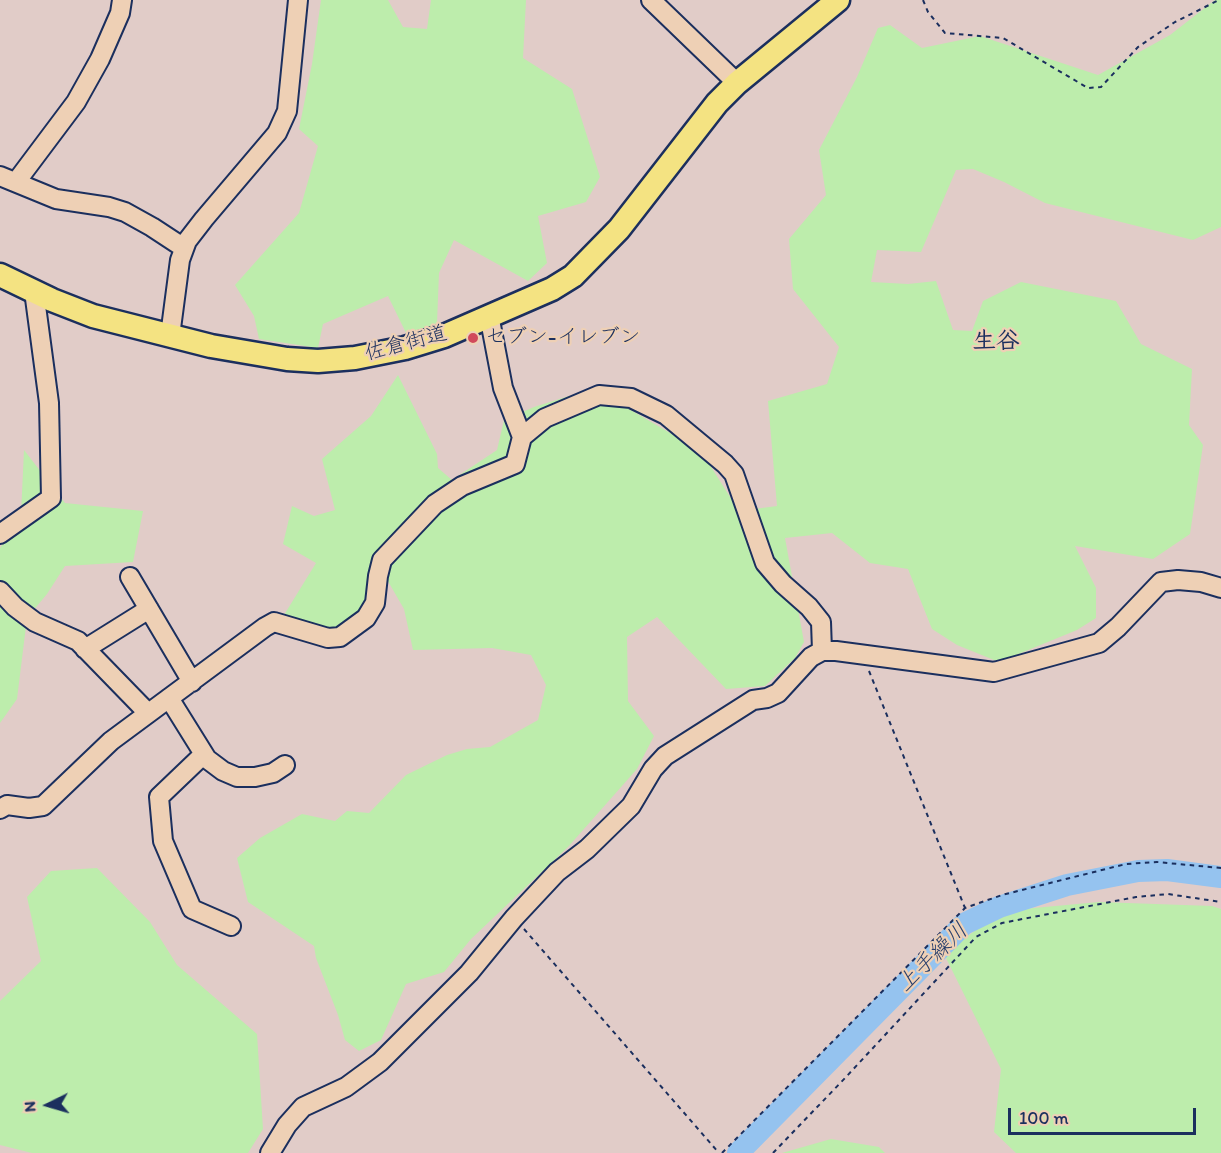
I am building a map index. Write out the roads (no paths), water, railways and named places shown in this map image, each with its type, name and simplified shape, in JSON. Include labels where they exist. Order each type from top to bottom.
[{"type":"main road","name":"佐倉街道","points":[[0,275],[93,316],[170,336],[250,353],[318,361],[354,358],[405,348],[444,336],[552,289],[573,276],[619,229],[693,132],[737,83],[838,0]]},
{"type":"street","points":[[122,0],[120,13],[100,59],[76,102],[8,179],[56,199],[109,207],[125,212],[184,248]]},
{"type":"street","points":[[170,336],[180,260],[187,242],[277,133],[287,111],[298,0]]},
{"type":"street","points":[[651,0],[737,83]]},
{"type":"street","points":[[0,534],[51,498],[49,404],[34,291]]},
{"type":"street","points":[[0,809],[7,804],[29,807],[44,806],[111,741],[274,622],[328,638],[340,637],[366,618],[375,603],[382,560],[435,504],[462,486],[515,464],[522,437],[503,388],[489,315]]},
{"type":"street","points":[[522,437],[545,418],[599,395],[631,398],[666,415],[734,474],[765,563],[821,622],[822,651]]},
{"type":"street","points":[[130,577],[192,682]]},
{"type":"street","points":[[270,1153],[287,1125],[303,1107],[346,1088],[380,1062],[469,973],[514,918],[557,872],[586,849],[631,806],[653,769],[665,756],[753,700],[778,693],[811,657],[822,651],[994,672],[1100,643],[1161,582],[1178,580],[1221,588]]},
{"type":"street","points":[[0,591],[15,607],[35,622],[78,641],[148,713]]},
{"type":"street","points":[[85,649],[149,609]]},
{"type":"street","points":[[169,699],[207,759],[223,771],[237,777],[273,773],[285,765]]},
{"type":"street","points":[[204,754],[159,797],[163,841],[192,909],[231,926]]},
{"type":"waterway","name":"上手繰川","points":[[738,1153],[964,924],[999,907],[1067,885],[1138,871],[1167,870],[1221,877]]},
{"type":"place","name":"セブン-イレブン","points":[[473,338]]},
{"type":"district","name":"生谷","points":[[996,342]]}]
